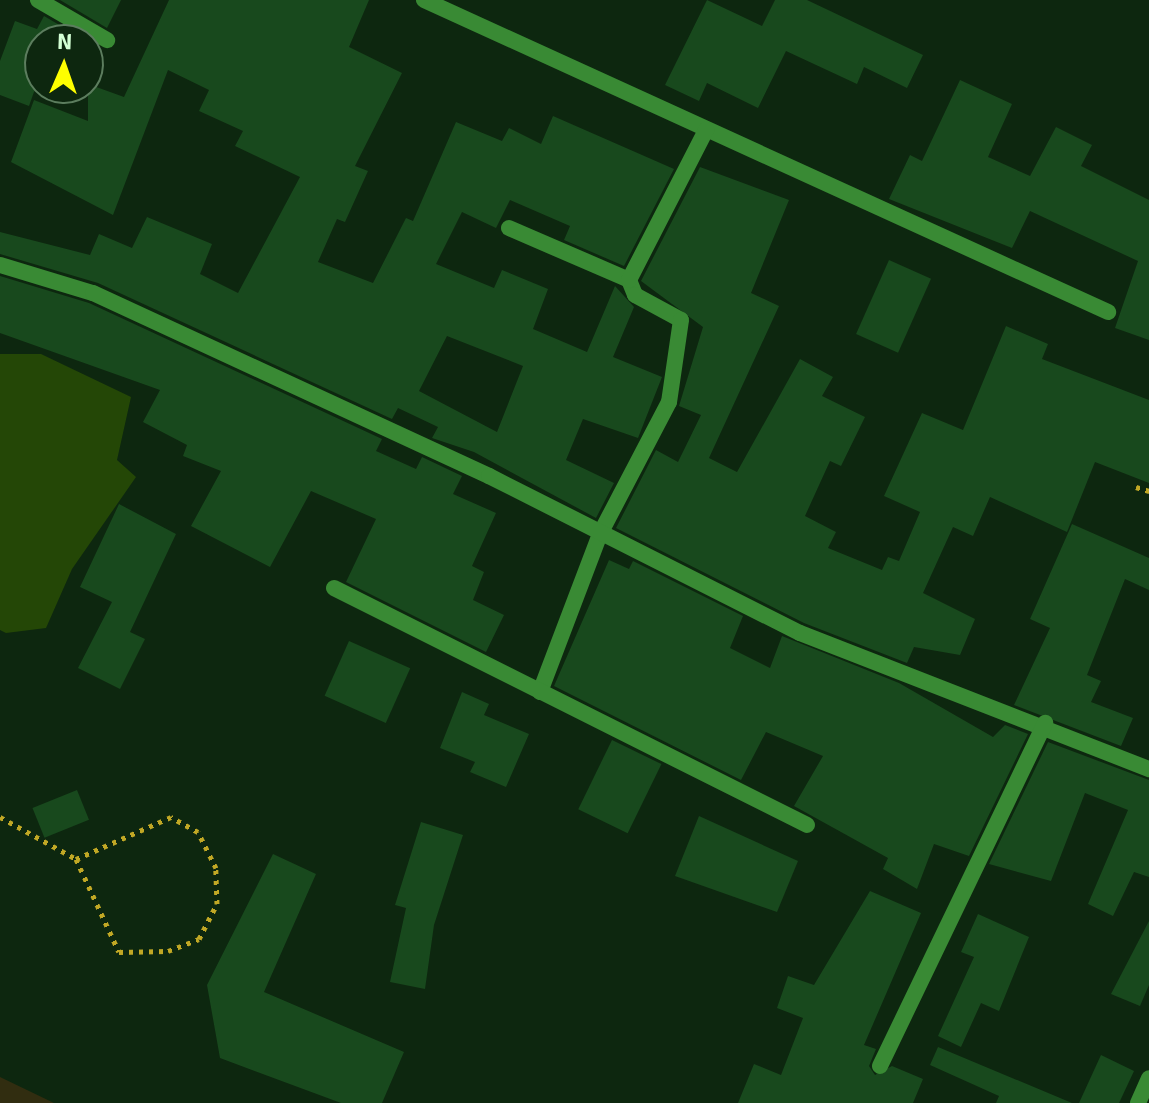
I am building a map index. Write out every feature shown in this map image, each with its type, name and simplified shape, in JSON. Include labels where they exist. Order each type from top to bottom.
[{"type":"street","points":[[40,0],[107,40]]},
{"type":"street","points":[[424,0],[1108,312]]},
{"type":"street","points":[[629,280],[706,130]]},
{"type":"street","points":[[509,228],[629,280],[635,295],[681,320],[669,402],[600,534],[540,692]]},
{"type":"street","points":[[0,265],[93,293],[600,534],[800,633],[1045,723],[1149,769]]},
{"type":"street","points":[[334,588],[807,825]]},
{"type":"street","points":[[880,1066],[1045,723]]},
{"type":"street","points":[[1138,1103],[1149,1078]]},
{"type":"path","points":[[1136,487],[1149,491]]},
{"type":"path","points":[[0,817],[76,859],[119,952],[168,951],[199,939],[217,904],[216,868],[198,832],[171,817],[76,859]]},
{"type":"shaded area","points":[[0,354],[41,354],[131,397],[117,460],[136,477],[72,569],[46,628],[6,633],[0,630]]},
{"type":"shaded area","points":[[0,1077],[54,1103],[0,1103]]},
{"type":"building","points":[[60,0],[121,0],[107,28]]},
{"type":"building","points":[[169,0],[369,0],[349,47],[402,73],[355,166],[368,171],[345,222],[337,219],[318,262],[373,283],[406,218],[413,221],[456,122],[502,141],[509,128],[541,144],[553,116],[674,169],[624,266],[564,240],[570,226],[510,200],[496,228],[462,212],[436,264],[494,288],[502,270],[548,289],[533,329],[587,352],[615,286],[634,307],[613,357],[662,377],[638,438],[583,419],[566,460],[614,483],[596,518],[474,452],[432,438],[438,427],[398,408],[392,419],[98,283],[0,254],[0,232],[90,255],[99,234],[132,248],[147,217],[212,244],[200,274],[238,293],[300,177],[235,146],[243,131],[199,111],[209,90],[168,70],[113,215],[11,162],[33,104],[44,104],[88,121],[88,104],[104,104],[104,90],[124,97]],"holes":[[[447,336],[523,366],[497,432],[419,391]]]},
{"type":"building","points":[[707,0],[762,26],[775,0],[807,0],[923,55],[907,88],[864,67],[857,84],[786,51],[758,108],[707,83],[699,101],[665,85]]},
{"type":"building","points":[[44,16],[58,24],[40,24]]},
{"type":"building","points":[[15,21],[24,24],[24,104],[29,106],[0,95],[0,61]]},
{"type":"building","points":[[960,80],[1012,104],[988,157],[1030,176],[1056,127],[1092,145],[1081,166],[1149,200],[1149,340],[1115,328],[1138,261],[1030,211],[1012,248],[889,199],[910,155],[922,161]]},
{"type":"building","points":[[700,167],[789,200],[751,293],[779,306],[709,458],[737,472],[800,359],[833,377],[822,396],[865,417],[841,466],[830,461],[805,516],[836,532],[828,548],[882,570],[888,557],[899,561],[920,512],[884,496],[922,413],[963,430],[1006,326],[1048,344],[1042,359],[1149,400],[1149,483],[1095,462],[1067,532],[990,497],[973,536],[953,527],[923,593],[975,619],[960,655],[914,647],[907,663],[804,623],[616,528],[656,450],[678,462],[701,415],[679,406],[703,327],[641,281]]},
{"type":"building","points":[[889,260],[931,279],[898,353],[856,334]]},
{"type":"building","points":[[0,276],[89,303],[382,439],[376,451],[416,469],[422,457],[462,476],[453,494],[496,513],[472,566],[484,572],[473,600],[504,615],[486,652],[346,582],[376,519],[311,491],[270,567],[191,526],[221,471],[183,456],[187,445],[143,422],[160,390],[0,333]]},
{"type":"building","points":[[119,504],[176,534],[130,632],[145,639],[120,689],[78,668],[112,602],[80,587]]},
{"type":"building","points":[[1072,524],[1149,558],[1149,590],[1125,579],[1087,675],[1101,681],[1091,702],[1133,718],[1121,746],[1014,705],[1050,628],[1030,619]]},
{"type":"building","points":[[609,560],[629,569],[633,561],[743,616],[730,648],[770,668],[782,636],[899,683],[993,737],[1005,725],[1028,734],[969,856],[934,844],[917,889],[883,869],[888,858],[794,806],[823,756],[766,732],[741,780],[554,686]]},
{"type":"building","points":[[349,641],[410,668],[386,723],[325,696]]},
{"type":"building","points":[[462,692],[489,704],[484,715],[529,734],[506,787],[470,772],[475,762],[440,748]]},
{"type":"building","points":[[612,740],[661,764],[628,833],[578,809]]},
{"type":"building","points":[[1048,742],[1149,780],[1149,877],[1134,872],[1113,916],[1088,904],[1128,810],[1085,793],[1051,881],[989,864]]},
{"type":"building","points":[[77,790],[89,820],[44,838],[32,808]]},
{"type":"building","points":[[699,816],[798,861],[777,912],[675,876]]},
{"type":"building","points":[[421,822],[463,835],[434,925],[425,989],[390,982],[406,908],[395,905]]},
{"type":"building","points":[[273,854],[316,874],[264,992],[404,1052],[382,1103],[341,1103],[220,1058],[207,985]]},
{"type":"building","points":[[870,891],[921,913],[864,1045],[876,1049],[869,1066],[875,1075],[892,1066],[923,1079],[913,1103],[738,1103],[754,1064],[781,1075],[803,1018],[777,1008],[788,976],[814,985]]},
{"type":"building","points":[[978,914],[1029,937],[999,1011],[981,1003],[961,1047],[938,1036],[974,957],[961,952]]},
{"type":"building","points":[[1149,921],[1149,985],[1140,1006],[1111,994]]},
{"type":"building","points":[[938,1047],[1072,1103],[996,1103],[999,1096],[930,1065]]},
{"type":"building","points":[[1101,1055],[1134,1071],[1119,1103],[1079,1103]]}]
